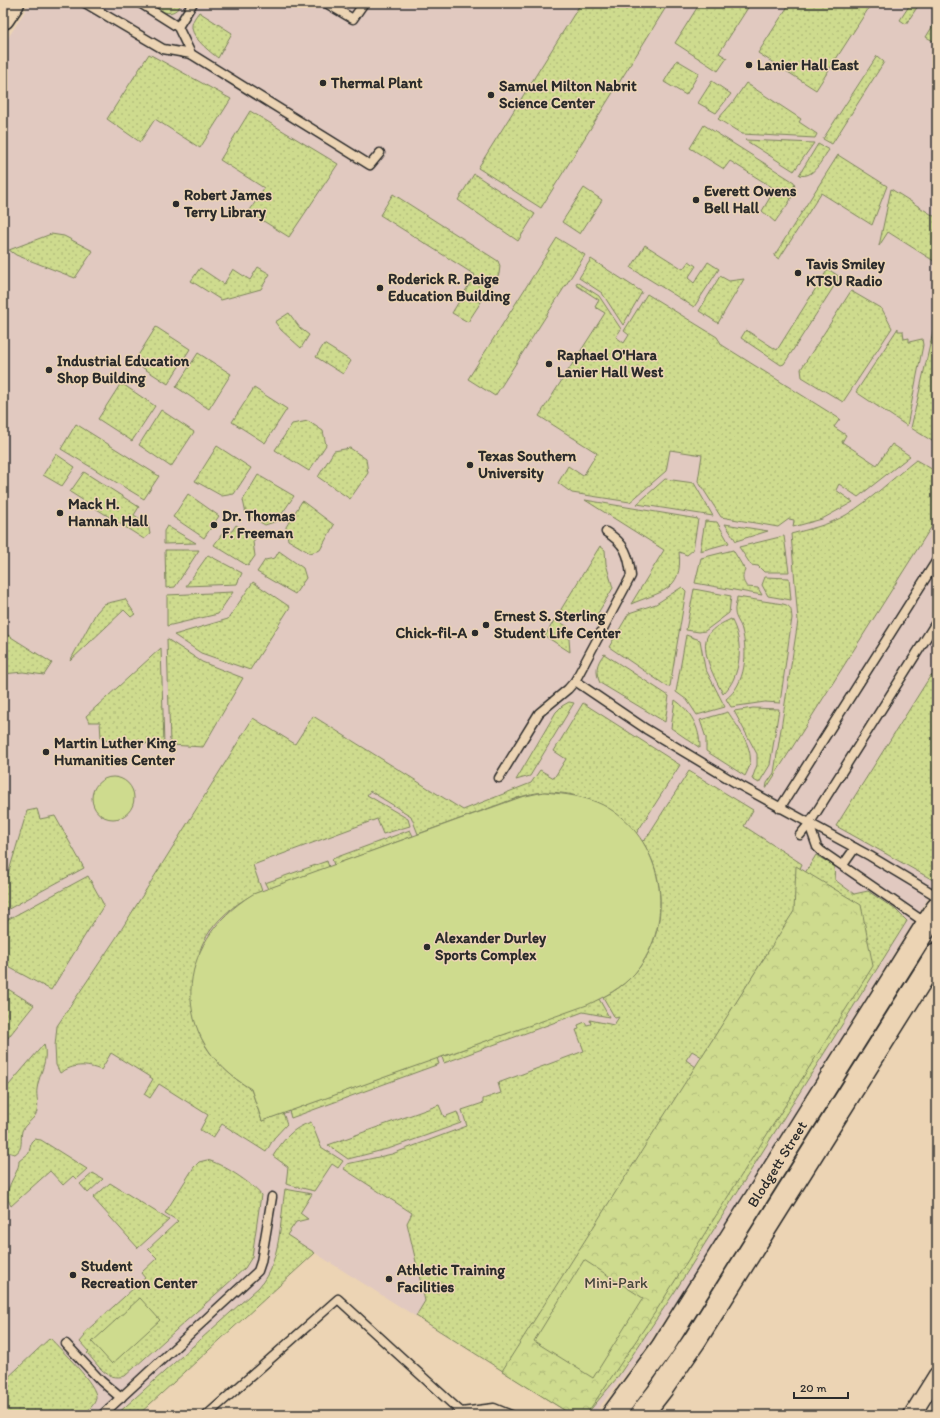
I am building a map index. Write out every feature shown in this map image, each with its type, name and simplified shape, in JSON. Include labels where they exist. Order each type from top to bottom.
[{"type":"main road","points":[[3,18],[13,3]]},
{"type":"main road","name":"Blodgett Street","points":[[617,1414],[662,1348],[770,1178],[937,910]]},
{"type":"main road","name":"Blodgett Street","points":[[642,1415],[690,1346],[937,954]]},
{"type":"main road","points":[[770,1178],[788,1190]]},
{"type":"street","points":[[912,1415],[937,1375]]},
{"type":"lane","points":[[85,3],[163,49],[191,54],[370,165],[380,153]]},
{"type":"lane","points":[[140,3],[178,27],[191,54]]},
{"type":"lane","points":[[178,27],[193,3]]},
{"type":"lane","points":[[326,3],[353,19],[364,3]]},
{"type":"lane","points":[[499,778],[538,713],[568,689],[575,681],[631,576],[629,558],[618,539],[606,532]]},
{"type":"lane","points":[[780,808],[937,560]]},
{"type":"lane","points":[[800,835],[809,824],[937,621]]},
{"type":"lane","points":[[575,681],[646,729],[780,808],[855,848],[934,895],[937,910],[920,919],[817,847],[809,824]]},
{"type":"lane","points":[[844,865],[855,848]]},
{"type":"lane","points":[[102,1415],[258,1271],[261,1262],[272,1197]]},
{"type":"lane","points":[[207,1415],[338,1299],[461,1412],[494,1408],[511,1415]]},
{"type":"lane","points":[[66,1344],[101,1381],[122,1398]]},
{"type":"shaded area","name":"Texas Southern University","points":[[30,3],[937,3],[937,884],[687,1285],[641,1355],[593,1415],[572,1415],[315,1253],[138,1415],[3,1415],[3,46]]},
{"type":"green space","points":[[147,3],[182,3],[178,8],[170,13],[161,11]]},
{"type":"green space","points":[[581,3],[668,4],[541,208],[478,168]]},
{"type":"green space","points":[[700,3],[751,3],[719,53],[727,58],[718,71],[675,43]]},
{"type":"green space","points":[[790,3],[872,3],[816,90],[758,53]]},
{"type":"green space","points":[[911,3],[920,3],[906,24],[900,20]]},
{"type":"green space","points":[[199,12],[232,33],[218,58],[202,44],[195,35],[192,26],[194,19]]},
{"type":"green space","points":[[937,19],[937,43],[926,37]]},
{"type":"green space","points":[[149,54],[231,99],[200,148],[155,119],[140,142],[107,119]]},
{"type":"green space","points":[[877,56],[884,62],[832,144],[823,139]]},
{"type":"green space","points":[[677,60],[699,73],[686,95],[664,82]]},
{"type":"green space","points":[[712,81],[731,94],[716,113],[698,103]]},
{"type":"green space","points":[[746,83],[801,119],[799,122],[817,134],[815,138],[742,134],[718,119],[733,102]]},
{"type":"green space","points":[[250,111],[338,164],[289,237],[249,212],[264,188],[220,160]]},
{"type":"green space","points":[[704,125],[794,182],[795,187],[792,197],[775,222],[762,211],[775,189],[730,161],[724,169],[690,148]]},
{"type":"green space","points":[[745,140],[814,143],[794,171]]},
{"type":"green space","points":[[818,144],[829,150],[817,168],[809,174],[799,175]]},
{"type":"green space","points":[[838,155],[887,186],[872,225],[821,193],[779,259],[774,256]]},
{"type":"green space","points":[[474,174],[535,214],[518,241],[458,200]]},
{"type":"green space","points":[[584,188],[602,200],[580,234],[562,222]]},
{"type":"green space","points":[[891,189],[937,218],[937,263],[888,232],[879,246]]},
{"type":"green space","points":[[393,194],[498,261],[500,266],[499,274],[468,322],[452,313],[475,275],[380,215]]},
{"type":"green space","points":[[51,234],[64,236],[93,251],[75,278],[16,255],[9,250]]},
{"type":"green space","points":[[557,238],[585,255],[495,396],[468,379]]},
{"type":"green space","points":[[645,245],[683,269],[689,261],[696,266],[688,278],[694,283],[708,262],[719,269],[694,307],[631,268]]},
{"type":"green space","points":[[591,259],[642,292],[623,325],[602,293],[579,278]]},
{"type":"green space","points":[[258,267],[270,274],[261,289],[221,300],[191,281],[200,268],[224,284],[233,269],[250,280]]},
{"type":"green space","points":[[828,269],[840,277],[784,364],[781,365],[741,338],[746,330],[777,350]]},
{"type":"green space","points":[[720,276],[729,281],[744,279],[718,323],[699,311]]},
{"type":"green space","points":[[577,282],[599,296],[621,329],[616,337],[624,343],[629,335],[624,331],[647,294],[717,337],[722,345],[840,419],[834,427],[846,435],[842,442],[877,465],[892,444],[910,456],[858,497],[839,484],[836,490],[853,502],[822,519],[793,527],[794,520],[789,519],[778,527],[721,517],[698,481],[702,455],[670,450],[666,471],[630,502],[572,493],[558,483],[568,466],[583,476],[597,453],[539,416],[605,313],[595,307],[599,300],[576,285]]},
{"type":"green space","points":[[851,291],[882,309],[892,328],[843,402],[802,377],[801,369]]},
{"type":"green space","points":[[289,313],[300,328],[309,335],[301,348],[281,330],[275,322]]},
{"type":"green space","points":[[937,314],[937,444],[911,428]]},
{"type":"green space","points":[[156,327],[190,349],[168,384],[134,362]]},
{"type":"green space","points":[[898,328],[898,331],[903,331],[904,339],[909,338],[909,342],[922,339],[923,345],[907,426],[856,392]]},
{"type":"green space","points":[[324,344],[351,361],[343,374],[316,357]]},
{"type":"green space","points":[[198,353],[231,374],[209,409],[176,387]]},
{"type":"green space","points":[[121,383],[155,406],[132,441],[98,419]]},
{"type":"green space","points":[[254,388],[287,409],[265,443],[232,422]]},
{"type":"green space","points":[[161,410],[194,432],[171,467],[139,445]]},
{"type":"green space","points":[[308,421],[323,431],[326,445],[309,471],[275,450],[292,424]]},
{"type":"green space","points":[[76,424],[159,476],[144,499],[61,449]]},
{"type":"green space","points":[[217,446],[251,468],[234,494],[222,496],[195,481]]},
{"type":"green space","points":[[350,448],[366,459],[368,473],[350,499],[318,477],[334,451]]},
{"type":"green space","points":[[56,454],[75,467],[62,486],[43,475]]},
{"type":"green space","points":[[916,460],[937,472],[937,518],[766,789],[767,783],[774,773],[798,621],[791,534],[826,524],[846,515],[873,496]]},
{"type":"green space","points":[[84,472],[139,507],[134,515],[148,524],[150,534],[144,539],[70,492]]},
{"type":"green space","points":[[258,475],[294,496],[277,521],[265,525],[246,514],[243,500]]},
{"type":"green space","points":[[665,479],[694,483],[713,516],[637,504]]},
{"type":"green space","points":[[188,494],[219,516],[204,538],[173,517]]},
{"type":"green space","points":[[585,500],[698,519],[693,550],[687,555],[679,552],[679,565],[677,575],[673,583],[659,593],[631,604],[664,550]]},
{"type":"green space","points":[[302,501],[334,525],[320,550],[310,553],[288,540],[286,527]]},
{"type":"green space","points":[[705,521],[717,522],[729,543],[700,551]]},
{"type":"green space","points":[[725,524],[768,531],[736,541]]},
{"type":"green space","points":[[236,525],[256,537],[253,542],[255,556],[248,566],[214,545],[222,534],[232,531]]},
{"type":"green space","points":[[167,526],[196,543],[164,544],[164,531]]},
{"type":"green space","points":[[784,536],[789,572],[764,572],[758,566],[751,565],[739,547]]},
{"type":"green space","points":[[600,546],[605,550],[606,564],[613,588],[595,618],[585,617],[573,619],[560,611]]},
{"type":"green space","points":[[165,550],[199,550],[175,587],[166,588]]},
{"type":"green space","points":[[733,550],[745,570],[743,580],[745,585],[747,587],[758,588],[762,595],[695,583],[701,558]]},
{"type":"green space","points":[[279,551],[303,568],[306,578],[295,594],[257,572],[265,560],[275,558]]},
{"type":"green space","points":[[208,555],[242,573],[237,584],[186,586]]},
{"type":"green space","points":[[765,577],[789,578],[791,600],[768,596],[762,585]]},
{"type":"green space","points":[[253,582],[290,607],[250,670],[201,653],[174,635],[228,619]]},
{"type":"green space","points":[[682,587],[686,591],[670,686],[668,687],[609,647],[629,613],[656,604]]},
{"type":"green space","points":[[694,589],[731,596],[729,613],[705,631],[699,632],[686,630]]},
{"type":"green space","points":[[233,592],[218,614],[167,626],[167,595]]},
{"type":"green space","points":[[737,597],[783,604],[788,606],[790,609],[792,618],[780,703],[765,702],[731,707],[726,699],[733,693],[738,685],[744,667],[745,658],[742,630],[735,614]]},
{"type":"green space","points":[[125,599],[135,614],[131,617],[124,610],[70,661],[96,613],[104,604]]},
{"type":"green space","points":[[555,619],[568,627],[570,652],[545,636]]},
{"type":"green space","points":[[731,619],[738,637],[739,658],[734,678],[723,694],[716,681],[707,657],[706,641],[708,635],[713,630]]},
{"type":"green space","points":[[3,632],[52,663],[44,675],[23,672],[3,674]]},
{"type":"green space","points":[[686,635],[700,640],[705,668],[725,707],[697,715],[687,700],[676,692]]},
{"type":"green space","points":[[167,639],[202,662],[243,678],[203,747],[170,745]]},
{"type":"green space","points":[[161,648],[164,745],[103,740],[101,738],[100,722],[89,722],[86,716]]},
{"type":"green space","points":[[604,654],[669,696],[665,722],[600,683],[597,675],[597,668],[599,661]]},
{"type":"green space","points":[[931,675],[937,681],[937,873],[933,880],[836,826]]},
{"type":"green space","points":[[675,700],[686,709],[694,721],[700,741],[700,748],[671,728]]},
{"type":"green space","points":[[569,702],[574,703],[530,776],[516,780],[556,712]]},
{"type":"green space","points":[[583,703],[680,765],[636,834],[618,816],[596,802],[571,795],[545,792],[518,798],[418,834],[411,816],[370,791],[367,795],[408,819],[410,826],[383,834],[377,819],[253,865],[262,891],[244,900],[227,912],[212,928],[200,949],[195,1015],[199,1032],[213,1057],[227,1072],[251,1089],[262,1121],[283,1113],[287,1124],[274,1138],[266,1152],[222,1124],[213,1138],[200,1130],[208,1115],[159,1084],[150,1098],[144,1094],[153,1079],[111,1053],[101,1070],[80,1066],[70,1068],[60,1073],[56,1065],[55,1046],[57,1026],[116,938],[253,718],[295,744],[313,716],[463,810],[531,783],[540,770],[554,778],[566,759],[554,751]]},
{"type":"green space","points":[[753,708],[779,709],[770,765],[759,783],[752,779],[757,765],[757,754],[734,711]]},
{"type":"green space","points":[[728,712],[744,736],[749,750],[750,764],[745,776],[706,751],[706,738],[700,720]]},
{"type":"green space","points":[[689,771],[753,810],[744,826],[802,864],[798,873],[798,931],[778,940],[770,949],[702,1057],[692,1051],[686,1060],[696,1067],[526,1339],[528,1350],[532,1359],[545,1376],[563,1388],[582,1397],[592,1392],[619,1357],[707,1223],[720,1176],[779,1079],[799,1071],[814,1054],[820,1039],[823,1014],[836,997],[844,972],[844,961],[836,945],[817,934],[803,930],[805,873],[816,855],[834,866],[835,880],[854,894],[868,891],[896,910],[907,921],[674,1293],[617,1378],[586,1415],[572,1415],[416,1316],[425,1301],[407,1223],[412,1213],[344,1169],[347,1164],[392,1154],[467,1126],[462,1110],[483,1103],[483,1099],[501,1093],[498,1083],[584,1051],[576,1030],[579,1029],[578,1025],[585,1022],[587,1025],[591,1024],[590,1020],[614,1025],[619,1017],[615,1018],[603,997],[623,984],[639,968],[650,949],[657,928],[660,906],[659,883],[653,861],[642,841],[645,840]]},
{"type":"green space","points":[[109,777],[117,777],[125,780],[131,786],[134,798],[131,810],[125,816],[117,819],[109,819],[101,816],[95,810],[92,802],[92,794],[95,786],[101,780]]},
{"type":"green space","points":[[544,792],[582,797],[603,805],[624,819],[640,837],[651,859],[658,882],[660,905],[657,929],[648,952],[635,973],[619,988],[587,1005],[262,1121],[251,1089],[224,1069],[205,1045],[194,1019],[191,992],[195,964],[207,938],[227,914],[253,894],[521,797]]},
{"type":"green space","points":[[37,809],[40,819],[55,816],[84,868],[3,912],[3,891],[27,811]]},
{"type":"green space","points":[[410,830],[413,836],[334,865],[332,859]]},
{"type":"green space","points":[[327,861],[329,867],[268,889],[265,883]]},
{"type":"green space","name":"Mini-Park","points":[[796,866],[861,905],[873,966],[656,1311],[586,1415],[572,1415],[502,1371],[794,911]]},
{"type":"green space","points":[[88,876],[104,905],[51,990],[3,964],[3,922]]},
{"type":"green space","points":[[3,986],[34,1005],[3,1044]]},
{"type":"green space","points":[[599,999],[609,1017],[583,1012],[444,1063],[442,1057]]},
{"type":"green space","points":[[44,1044],[45,1061],[37,1089],[38,1109],[36,1114],[22,1131],[21,1147],[18,1152],[15,1154],[3,1151],[3,1092]]},
{"type":"green space","points":[[437,1058],[439,1064],[291,1118],[289,1111]]},
{"type":"green space","points":[[439,1105],[444,1117],[457,1112],[461,1123],[391,1148],[348,1159],[328,1145]]},
{"type":"green space","points":[[311,1122],[321,1147],[343,1161],[338,1168],[332,1164],[314,1191],[286,1184],[288,1167],[273,1156],[281,1144],[293,1131]]},
{"type":"green space","points":[[34,1139],[41,1140],[87,1169],[76,1179],[73,1176],[63,1185],[50,1171],[11,1206],[8,1200],[9,1188],[19,1161],[29,1153],[31,1142]]},
{"type":"green space","points":[[207,1160],[236,1174],[257,1190],[261,1195],[252,1257],[245,1268],[125,1376],[118,1377],[108,1374],[95,1363],[87,1353],[89,1352],[80,1342],[85,1336],[83,1334],[145,1278],[141,1273],[157,1258],[148,1249],[178,1221],[165,1213],[194,1167],[199,1162]]},
{"type":"green space","points":[[93,1173],[103,1179],[88,1193],[80,1184]]},
{"type":"green space","points":[[110,1183],[169,1220],[138,1248],[93,1198]]},
{"type":"green space","points":[[285,1189],[312,1194],[300,1213],[308,1219],[296,1222],[287,1235],[315,1253],[138,1415],[116,1415],[259,1287],[272,1265],[276,1253]]},
{"type":"green space","points":[[584,1260],[643,1298],[593,1378],[534,1341]]},
{"type":"green space","points":[[140,1298],[160,1320],[112,1364],[92,1342]]},
{"type":"green space","points":[[50,1338],[85,1376],[95,1392],[96,1398],[94,1403],[83,1415],[3,1415],[3,1382]]},
{"type":"place","name":"Lanier Hall East","points":[[749,65]]},
{"type":"place","name":"Thermal Plant","points":[[323,83]]},
{"type":"place","name":"Samuel Milton Nabrit Science Center","points":[[491,95]]},
{"type":"place","name":"Everett Owens Bell Hall","points":[[696,200]]},
{"type":"place","name":"Robert James Terry Library","points":[[176,204]]},
{"type":"place","name":"Tavis Smiley KTSU Radio","points":[[798,273]]},
{"type":"place","name":"Roderick R. Paige Education Building","points":[[380,288]]},
{"type":"place","name":"Raphael O'Hara Lanier Hall West","points":[[549,364]]},
{"type":"place","name":"Industrial Education Shop Building","points":[[49,370]]},
{"type":"place","name":"Texas Southern University","points":[[470,465]]},
{"type":"place","name":"Mack H. Hannah Hall","points":[[60,513]]},
{"type":"place","name":"Dr. Thomas F. Freeman","points":[[214,525]]},
{"type":"place","name":"Ernest S. Sterling Student Life Center","points":[[486,625]]},
{"type":"place","name":"Chick-fil-A","points":[[475,633]]},
{"type":"place","name":"Martin Luther King Humanities Center","points":[[46,752]]},
{"type":"place","name":"Alexander Durley Sports Complex","points":[[427,947]]},
{"type":"place","name":"Student Recreation Center","points":[[73,1275]]},
{"type":"place","name":"Athletic Training Facilities","points":[[389,1279]]}]
